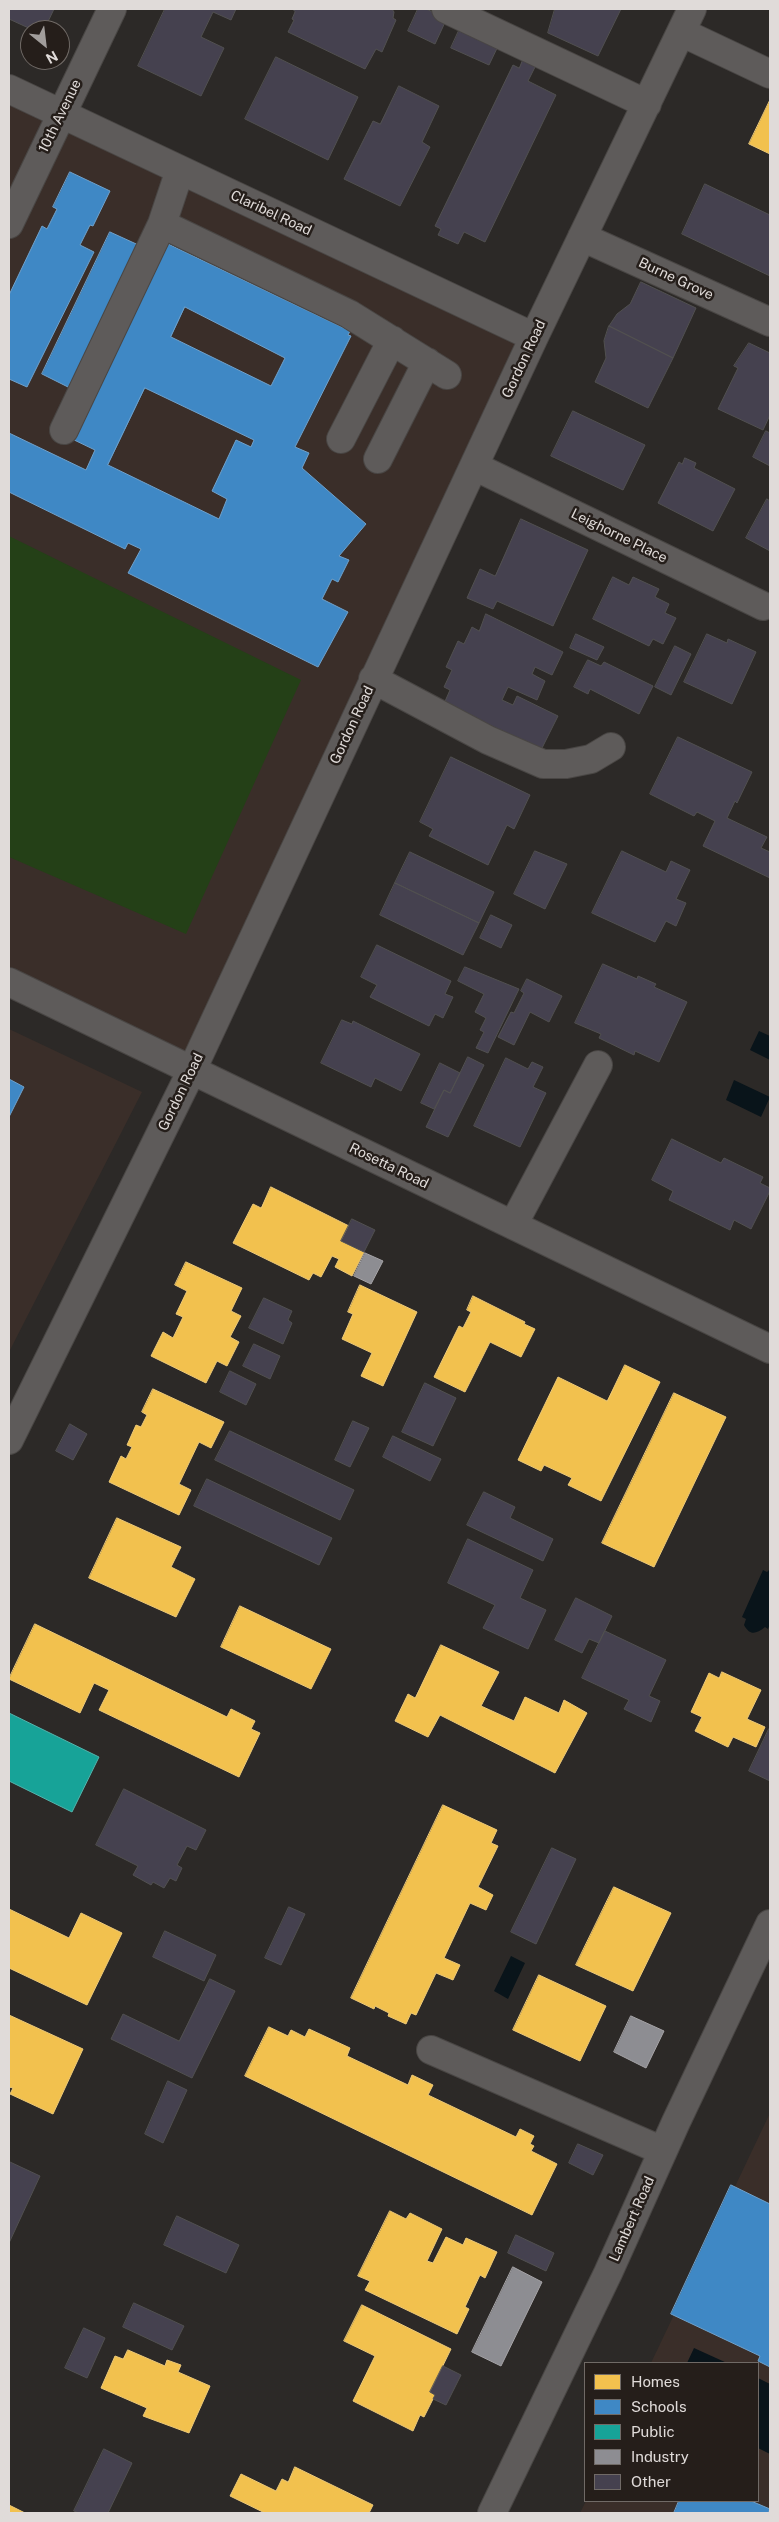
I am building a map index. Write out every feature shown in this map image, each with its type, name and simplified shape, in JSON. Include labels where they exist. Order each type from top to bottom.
[{"type":"street","name":"10th Avenue","points":[[9,224],[112,9]]},
{"type":"street","points":[[446,9],[647,104]]},
{"type":"street","points":[[687,20],[770,74]]},
{"type":"street","name":"Gordon Road","points":[[9,1440],[191,1072],[534,337],[687,20]]},
{"type":"street","name":"Claribel Road","points":[[9,89],[534,337]]},
{"type":"street","points":[[64,430],[162,224],[180,170]]},
{"type":"street","points":[[162,224],[350,314],[437,369],[378,459]]},
{"type":"street","name":"Burne Grove","points":[[582,237],[770,322]]},
{"type":"street","points":[[340,439],[392,340]]},
{"type":"street","name":"Leighorne Place","points":[[474,466],[763,606]]},
{"type":"street","points":[[373,679],[488,740],[543,764],[566,764],[591,759],[612,747]]},
{"type":"street","name":"Rosetta Road","points":[[9,982],[191,1072],[770,1349]]},
{"type":"street","points":[[513,1225],[598,1065]]},
{"type":"street","name":"Lambert Road","points":[[492,2513],[608,2273],[770,1924]]},
{"type":"street","points":[[431,2050],[663,2151]]},
{"type":"shaded area","points":[[9,89],[534,337],[191,1072],[9,982]]},
{"type":"shaded area","points":[[9,1029],[142,1092],[9,1352]]},
{"type":"shaded area","points":[[759,1031],[770,1036],[770,1060],[750,1050]]},
{"type":"shaded area","points":[[734,1080],[770,1097],[761,1117],[726,1100]]},
{"type":"shaded area","points":[[770,1569],[770,1624],[768,1629],[765,1627],[753,1633],[746,1629],[744,1625],[746,1619],[742,1617],[763,1570],[767,1572]]},
{"type":"shaded area","points":[[511,1956],[525,1963],[508,1999],[494,1991]]},
{"type":"shaded area","points":[[770,2113],[770,2513],[580,2513],[586,2502],[759,2502],[759,2362],[651,2362]]},
{"type":"shaded area","points":[[694,2348],[725,2362],[687,2362]]},
{"type":"shaded area","points":[[759,2378],[770,2384],[770,2454],[759,2448]]},
{"type":"green space","points":[[9,536],[301,680],[186,934],[9,857]]},
{"type":"building: Homes","points":[[770,100],[770,154],[749,144]]},
{"type":"building: Homes","points":[[271,1187],[349,1226],[341,1241],[364,1252],[352,1276],[335,1267],[339,1259],[332,1256],[321,1277],[313,1273],[309,1280],[233,1243],[253,1204],[261,1208]]},
{"type":"building: Homes","points":[[186,1262],[242,1288],[231,1311],[241,1316],[230,1337],[239,1342],[227,1366],[217,1361],[206,1383],[151,1356],[163,1332],[173,1338],[183,1317],[176,1314],[187,1291],[175,1285]]},
{"type":"building: Homes","points":[[360,1285],[417,1312],[383,1386],[361,1376],[372,1353],[342,1339],[353,1314],[348,1312]]},
{"type":"building: Homes","points":[[473,1296],[535,1329],[521,1357],[490,1342],[465,1392],[434,1377],[459,1326],[463,1328],[471,1312],[467,1310]]},
{"type":"building: Homes","points":[[625,1365],[660,1382],[601,1501],[568,1485],[572,1478],[544,1465],[541,1471],[518,1460],[558,1377],[607,1401]]},
{"type":"building: Homes","points":[[153,1389],[224,1422],[211,1448],[199,1442],[179,1484],[191,1490],[179,1515],[109,1482],[121,1456],[126,1459],[132,1447],[127,1445],[136,1425],[141,1427],[147,1415],[142,1412]]},
{"type":"building: Homes","points":[[674,1393],[726,1417],[654,1567],[602,1543]]},
{"type":"building: Homes","points":[[117,1518],[181,1547],[171,1567],[195,1579],[176,1617],[89,1578]]},
{"type":"building: Homes","points":[[240,1606],[331,1649],[311,1689],[221,1647]]},
{"type":"building: Homes","points":[[35,1624],[227,1717],[231,1709],[255,1721],[251,1729],[260,1733],[239,1777],[99,1710],[109,1690],[94,1683],[80,1713],[9,1679]]},
{"type":"building: Homes","points":[[441,1645],[499,1672],[481,1706],[514,1721],[525,1697],[559,1713],[564,1700],[587,1713],[555,1773],[440,1715],[428,1737],[395,1721],[408,1694],[415,1698]]},
{"type":"building: Homes","points":[[722,1672],[761,1690],[747,1719],[765,1727],[756,1747],[733,1737],[728,1747],[695,1731],[702,1717],[691,1712],[709,1673],[719,1678]]},
{"type":"building: Homes","points":[[443,1805],[497,1830],[491,1843],[498,1846],[478,1887],[493,1895],[486,1910],[470,1903],[444,1958],[460,1965],[453,1980],[436,1973],[416,2015],[411,2013],[406,2024],[388,2016],[389,2013],[375,2006],[374,2009],[351,1998]]},
{"type":"building: Homes","points":[[614,1887],[671,1913],[633,1991],[576,1965]]},
{"type":"building: Homes","points":[[9,1909],[69,1938],[81,1913],[122,1933],[87,2005],[9,1968]]},
{"type":"building: Homes","points":[[539,1975],[606,2006],[580,2061],[513,2030]]},
{"type":"building: Homes","points":[[9,2015],[83,2049],[53,2114],[10,2094],[13,2088],[9,2087]]},
{"type":"building: Homes","points":[[269,2027],[288,2036],[291,2030],[305,2037],[309,2029],[350,2048],[347,2056],[408,2085],[412,2075],[433,2085],[428,2095],[516,2137],[520,2129],[534,2136],[530,2144],[534,2146],[531,2151],[557,2164],[532,2215],[245,2076]]},
{"type":"building: Homes","points":[[390,2211],[406,2219],[410,2213],[442,2229],[427,2261],[433,2263],[446,2237],[463,2245],[466,2238],[497,2252],[485,2278],[480,2275],[465,2307],[469,2309],[457,2334],[365,2290],[370,2281],[358,2276]]},
{"type":"building: Homes","points":[[362,2305],[451,2349],[430,2392],[435,2395],[424,2417],[420,2415],[413,2431],[353,2401],[375,2356],[344,2341]]},
{"type":"building: Homes","points":[[128,2350],[165,2366],[167,2360],[181,2365],[178,2372],[210,2386],[189,2433],[143,2416],[147,2408],[101,2388],[115,2356],[123,2359]]},
{"type":"building: Homes","points":[[295,2467],[373,2505],[369,2513],[265,2513],[230,2496],[241,2474],[276,2491],[282,2479],[288,2482]]},
{"type":"building: Homes","points":[[9,2505],[25,2513],[9,2513]]},
{"type":"building: Schools","points":[[70,172],[110,191],[93,226],[90,225],[80,245],[94,252],[27,387],[9,379],[9,295],[42,226],[47,229],[57,209],[53,207]]},
{"type":"building: Schools","points":[[110,232],[145,248],[76,391],[42,374]]},
{"type":"building: Schools","points":[[162,241],[350,331],[348,335],[351,336],[295,447],[309,453],[302,468],[366,524],[339,556],[349,560],[338,582],[332,579],[322,599],[348,612],[318,667],[128,573],[141,549],[128,543],[125,549],[9,492],[9,433],[86,470],[95,450],[68,437]],"holes":[[[185,307],[285,358],[271,386],[171,337]],[[145,388],[254,440],[251,447],[236,440],[212,491],[227,499],[219,519],[108,465]]]},
{"type":"building: Schools","points":[[9,1079],[24,1087],[9,1117]]},
{"type":"building: Schools","points":[[731,2185],[770,2204],[770,2367],[758,2361],[760,2356],[671,2314]]},
{"type":"building: Schools","points":[[679,2502],[753,2502],[770,2509],[768,2513],[674,2513]]},
{"type":"building: Public","points":[[9,1713],[99,1757],[72,1812],[9,1781]]},
{"type":"building: Industry","points":[[365,1253],[383,1261],[371,1284],[354,1276]]},
{"type":"building: Industry","points":[[631,2016],[664,2031],[646,2068],[614,2052]]},
{"type":"building: Industry","points":[[513,2267],[542,2282],[501,2366],[472,2352]]},
{"type":"building: Other","points":[[9,9],[54,9],[49,20],[20,20],[20,24],[9,19]]},
{"type":"building: Other","points":[[165,9],[236,9],[231,20],[213,12],[201,37],[224,48],[201,96],[138,66]]},
{"type":"building: Other","points":[[293,9],[392,9],[394,12],[393,18],[396,20],[382,52],[376,49],[365,69],[288,32],[294,20],[292,19],[295,12]]},
{"type":"building: Other","points":[[418,9],[426,9],[447,18],[435,44],[408,31]]},
{"type":"building: Other","points":[[555,9],[621,9],[598,56],[548,33]]},
{"type":"building: Other","points":[[462,24],[500,42],[489,65],[451,48]]},
{"type":"building: Other","points":[[525,55],[538,61],[528,81],[556,95],[485,242],[464,232],[458,244],[438,235],[441,229],[435,226],[513,65],[519,68]]},
{"type":"building: Other","points":[[276,57],[358,97],[328,160],[245,119]]},
{"type":"building: Other","points":[[399,86],[439,106],[422,142],[430,147],[400,206],[344,179],[373,121],[380,124]]},
{"type":"building: Other","points":[[705,184],[770,215],[770,276],[682,234]]},
{"type":"building: Other","points":[[641,282],[696,308],[673,358],[609,326],[617,314],[630,304]]},
{"type":"building: Other","points":[[609,326],[673,358],[648,408],[595,382],[606,358],[604,341]]},
{"type":"building: Other","points":[[749,343],[770,353],[770,415],[763,430],[718,409],[738,368],[734,366]]},
{"type":"building: Other","points":[[573,411],[645,445],[623,490],[551,456]]},
{"type":"building: Other","points":[[766,431],[770,433],[770,466],[753,457]]},
{"type":"building: Other","points":[[685,458],[696,463],[694,468],[735,489],[713,531],[658,503],[679,462],[682,464]]},
{"type":"building: Other","points":[[767,499],[770,501],[770,551],[746,538]]},
{"type":"building: Other","points":[[521,519],[588,550],[553,626],[497,601],[493,609],[467,598],[480,569],[495,576]]},
{"type":"building: Other","points":[[613,577],[629,585],[633,577],[659,589],[655,597],[669,604],[665,613],[676,618],[663,644],[653,639],[649,646],[593,619]]},
{"type":"building: Other","points":[[486,614],[563,652],[552,675],[535,667],[532,674],[545,681],[537,700],[508,687],[502,700],[513,705],[517,696],[558,716],[540,752],[443,706],[450,690],[444,687],[452,670],[446,667],[458,641],[464,644],[472,627],[479,631]]},
{"type":"building: Other","points":[[576,634],[604,647],[597,660],[570,648]]},
{"type":"building: Other","points":[[707,634],[727,643],[728,639],[756,652],[732,704],[684,682]]},
{"type":"building: Other","points":[[675,646],[691,654],[671,695],[655,687]]},
{"type":"building: Other","points":[[588,660],[601,666],[604,662],[653,686],[639,714],[590,689],[588,694],[574,687]]},
{"type":"building: Other","points":[[678,737],[752,772],[737,803],[735,801],[727,818],[767,837],[761,848],[770,852],[770,878],[703,846],[715,821],[697,812],[694,816],[650,794]]},
{"type":"building: Other","points":[[451,757],[530,795],[514,829],[507,825],[488,865],[429,836],[433,829],[420,822]]},
{"type":"building: Other","points":[[535,851],[567,864],[545,909],[514,894]]},
{"type":"building: Other","points":[[622,851],[666,872],[671,861],[690,870],[676,899],[686,903],[676,926],[666,921],[655,942],[592,913]]},
{"type":"building: Other","points":[[410,852],[494,892],[479,923],[395,883]]},
{"type":"building: Other","points":[[395,883],[479,923],[463,955],[380,915]]},
{"type":"building: Other","points":[[491,915],[512,925],[501,948],[480,938]]},
{"type":"building: Other","points":[[377,945],[451,981],[445,994],[453,997],[443,1018],[435,1014],[429,1026],[370,997],[377,985],[361,977]]},
{"type":"building: Other","points":[[603,964],[637,979],[638,976],[656,984],[654,987],[687,1002],[659,1062],[635,1051],[634,1055],[599,1038],[601,1034],[575,1023]]},
{"type":"building: Other","points":[[465,967],[519,989],[488,1053],[476,1048],[484,1032],[480,1030],[486,1018],[475,1012],[484,994],[458,981]]},
{"type":"building: Other","points":[[527,979],[562,996],[549,1022],[530,1012],[514,1045],[498,1037],[511,1012],[514,1013],[524,993],[521,991]]},
{"type":"building: Other","points":[[342,1020],[352,1024],[353,1021],[420,1054],[401,1091],[375,1078],[371,1087],[321,1063]]},
{"type":"building: Other","points":[[468,1057],[484,1065],[448,1137],[426,1127],[444,1090],[450,1093]]},
{"type":"building: Other","points":[[506,1058],[528,1069],[532,1062],[543,1067],[533,1087],[546,1093],[520,1147],[474,1126]]},
{"type":"building: Other","points":[[440,1063],[460,1073],[450,1093],[444,1090],[434,1109],[421,1103]]},
{"type":"building: Other","points":[[672,1139],[721,1163],[724,1158],[763,1177],[760,1183],[770,1188],[770,1191],[751,1229],[734,1220],[730,1230],[669,1200],[673,1191],[652,1180]]},
{"type":"building: Other","points":[[352,1219],[375,1230],[364,1252],[341,1241]]},
{"type":"building: Other","points":[[264,1298],[292,1311],[288,1320],[292,1323],[283,1344],[249,1328]]},
{"type":"building: Other","points":[[254,1344],[280,1356],[270,1379],[243,1366]]},
{"type":"building: Other","points":[[230,1371],[256,1384],[246,1405],[220,1392]]},
{"type":"building: Other","points":[[425,1383],[456,1398],[433,1446],[402,1432]]},
{"type":"building: Other","points":[[353,1421],[369,1428],[350,1467],[335,1460]]},
{"type":"building: Other","points":[[70,1424],[87,1434],[73,1460],[56,1451]]},
{"type":"building: Other","points":[[230,1431],[354,1490],[340,1520],[215,1460]]},
{"type":"building: Other","points":[[393,1436],[441,1459],[430,1481],[383,1457]]},
{"type":"building: Other","points":[[207,1479],[332,1538],[319,1565],[194,1506]]},
{"type":"building: Other","points":[[484,1492],[515,1507],[510,1518],[553,1539],[543,1561],[467,1525]]},
{"type":"building: Other","points":[[468,1539],[533,1570],[520,1598],[546,1610],[528,1649],[483,1628],[495,1605],[448,1583]]},
{"type":"building: Other","points":[[576,1598],[612,1616],[599,1643],[589,1639],[582,1653],[555,1640]]},
{"type":"building: Other","points":[[605,1631],[666,1660],[649,1696],[660,1701],[651,1722],[624,1709],[629,1700],[582,1678]]},
{"type":"building: Other","points":[[770,1730],[770,1781],[749,1771]]},
{"type":"building: Other","points":[[124,1789],[206,1830],[196,1850],[187,1846],[177,1865],[182,1868],[176,1881],[170,1878],[164,1888],[153,1882],[151,1885],[133,1875],[138,1866],[96,1845]]},
{"type":"building: Other","points":[[552,1848],[576,1859],[536,1944],[511,1932]]},
{"type":"building: Other","points":[[289,1907],[305,1914],[281,1965],[265,1958]]},
{"type":"building: Other","points":[[165,1931],[216,1955],[204,1981],[153,1957]]},
{"type":"building: Other","points":[[210,1979],[235,1991],[192,2078],[111,2039],[123,2014],[179,2041]]},
{"type":"building: Other","points":[[168,2081],[187,2090],[163,2143],[145,2134]]},
{"type":"building: Other","points":[[578,2144],[603,2155],[593,2175],[569,2163]]},
{"type":"building: Other","points":[[10,2162],[40,2176],[9,2243],[9,2165]]},
{"type":"building: Other","points":[[177,2216],[239,2245],[226,2273],[164,2245]]},
{"type":"building: Other","points":[[516,2235],[554,2253],[546,2271],[508,2253]]},
{"type":"building: Other","points":[[134,2303],[184,2326],[172,2350],[123,2327]]},
{"type":"building: Other","points":[[84,2328],[105,2338],[87,2378],[65,2368]]},
{"type":"building: Other","points":[[443,2366],[461,2375],[446,2405],[433,2399],[435,2395],[430,2392]]},
{"type":"building: Other","points":[[104,2449],[132,2463],[108,2513],[79,2513],[74,2511]]}]
